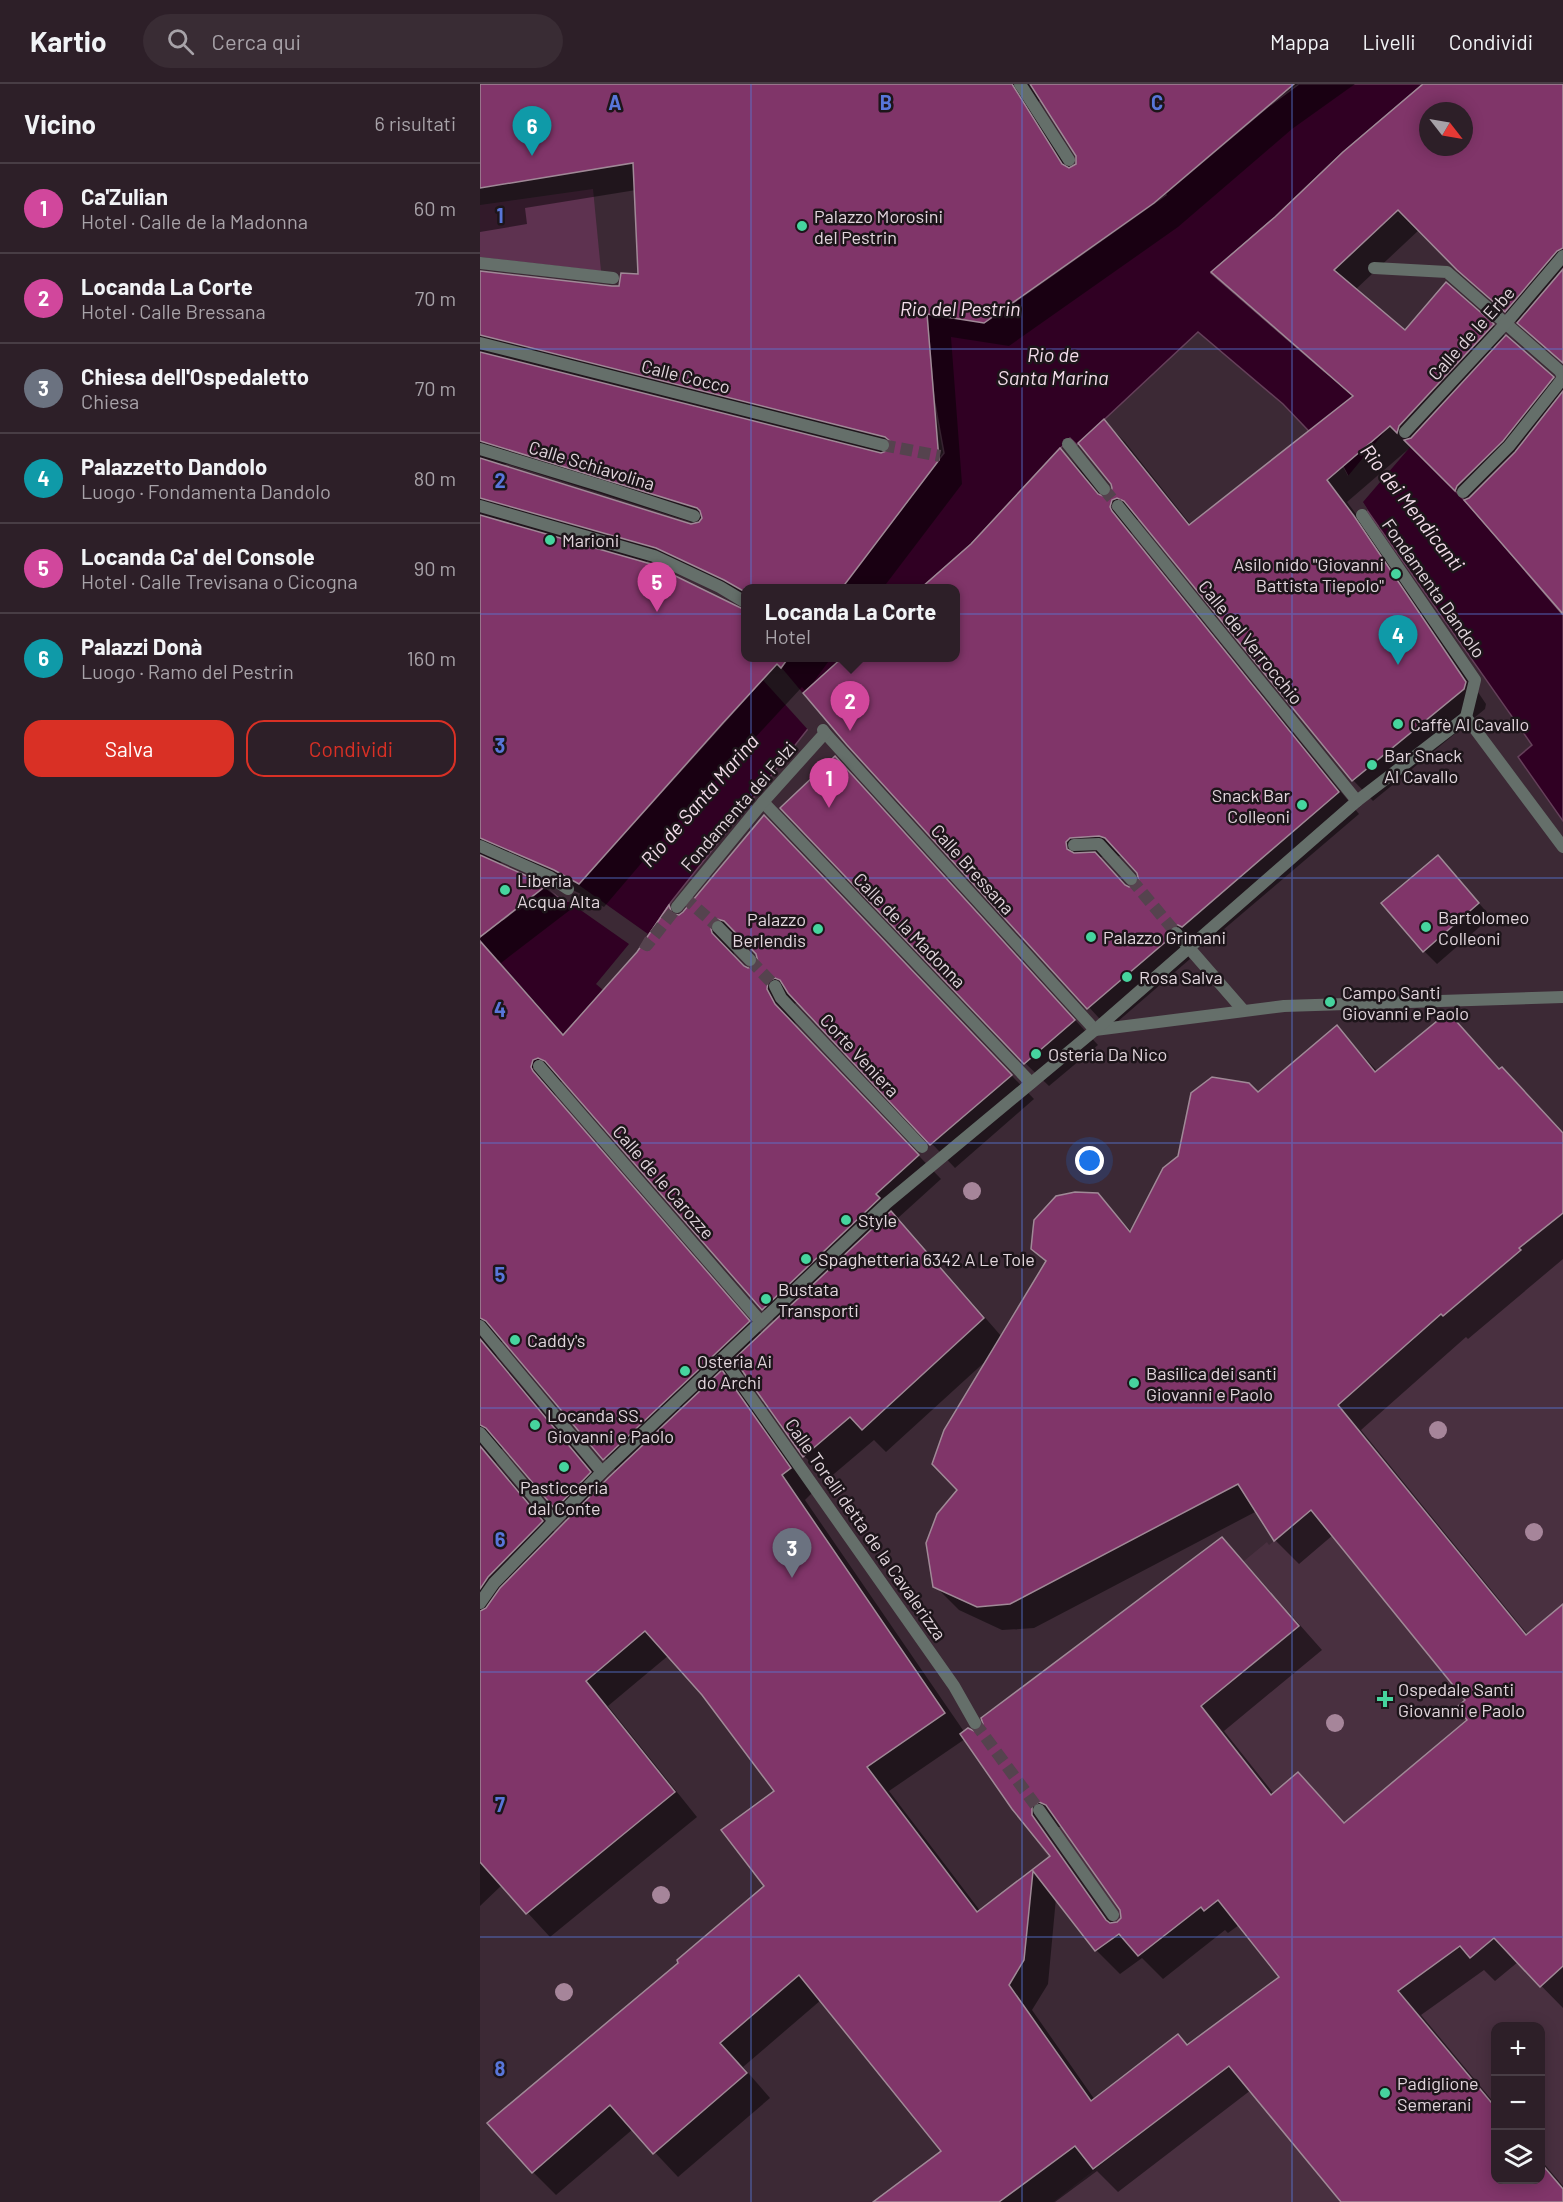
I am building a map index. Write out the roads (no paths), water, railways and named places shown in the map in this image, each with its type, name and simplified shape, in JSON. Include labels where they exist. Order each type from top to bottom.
[{"type":"street","points":[[1020,84],[1069,160]]},
{"type":"street","name":"Calle de le Erbe","points":[[1405,432],[1561,261]]},
{"type":"street","points":[[480,263],[613,278]]},
{"type":"street","points":[[1374,268],[1447,272],[1560,371],[1563,377],[1509,446],[1463,492]]},
{"type":"street","name":"Calle Cocco","points":[[480,343],[883,445]]},
{"type":"street","points":[[1068,444],[1104,489]]},
{"type":"street","name":"Calle Schiavolina","points":[[480,449],[694,516]]},
{"type":"street","name":"Calle del Verrocchio","points":[[1118,506],[1357,801]]},
{"type":"street","points":[[480,507],[654,556],[720,587],[741,600]]},
{"type":"street","name":"Fondamenta Dandolo","points":[[1362,515],[1475,680],[1466,717]]},
{"type":"street","points":[[480,1603],[494,1583],[602,1472],[887,1203],[1095,1030],[1357,801],[1466,717],[1563,847]]},
{"type":"street","name":"Fondamenta dei Felzi","points":[[677,907],[824,731]]},
{"type":"street","name":"Calle Bressana","points":[[824,731],[1095,1030]]},
{"type":"street","name":"Calle de la Madonna","points":[[763,802],[1031,1083]]},
{"type":"street","points":[[1074,845],[1099,844],[1131,879]]},
{"type":"street","points":[[480,846],[550,877],[568,889]]},
{"type":"street","points":[[718,927],[750,960]]},
{"type":"street","points":[[1176,933],[1243,1010]]},
{"type":"street","name":"Corte Veniera","points":[[775,986],[781,998],[936,1160]]},
{"type":"street","points":[[1095,1030],[1284,1006],[1563,997]]},
{"type":"street","name":"Calle de le Carozze","points":[[539,1066],[760,1322]]},
{"type":"street","points":[[480,1326],[602,1472]]},
{"type":"street","name":"Calle Torelli detta de la Cavalerizza","points":[[724,1359],[954,1686],[975,1723]]},
{"type":"street","points":[[480,1433],[554,1521]]},
{"type":"street","points":[[1040,1810],[1113,1915]]},
{"type":"water","points":[[1299,84],[1423,84],[1342,153],[1275,217],[1211,273],[1324,371],[1398,429],[1408,443],[1469,505],[1563,615],[1563,821],[1518,757],[1532,745],[1362,503],[1343,467],[1283,404],[1198,332],[1077,445],[1070,438],[971,544],[926,584],[844,584],[944,453],[934,399],[927,314],[857,155],[967,253],[1002,311],[1166,195],[1269,106]]},
{"type":"water","name":"Rio de Santa Marina","points":[[778,662],[861,662],[671,902],[637,952],[544,1058],[531,1071],[480,1063],[533,1001],[498,961],[480,969],[480,929],[504,919],[545,887],[559,898],[562,897],[568,901],[579,884]]},
{"type":"tunnel","points":[[883,445],[940,456]]},
{"type":"tunnel","points":[[1104,489],[1118,506]]},
{"type":"tunnel","points":[[1131,879],[1176,933]]},
{"type":"tunnel","points":[[684,897],[718,927]]},
{"type":"tunnel","points":[[642,942],[647,945],[677,907]]},
{"type":"tunnel","points":[[750,960],[775,986]]},
{"type":"tunnel","points":[[975,1723],[1039,1810]]},
{"type":"place","name":"Palazzi Donà","points":[[532,156]]},
{"type":"place","name":"Palazzo Morosini del Pestrin","points":[[802,226]]},
{"type":"place","name":"Marioni","points":[[550,540]]},
{"type":"place","name":"Asilo nido \"Giovanni Battista Tiepolo\"","points":[[1396,574]]},
{"type":"place","name":"Locanda Ca' del Console","points":[[657,612]]},
{"type":"place","name":"Palazzetto Dandolo","points":[[1398,665]]},
{"type":"place","name":"Caffè Al Cavallo","points":[[1398,724]]},
{"type":"place","name":"Locanda La Corte","points":[[850,731]]},
{"type":"place","name":"Bar Snack Al Cavallo","points":[[1372,765]]},
{"type":"place","name":"Snack Bar Colleoni","points":[[1302,805]]},
{"type":"place","name":"Ca'Zulian","points":[[829,808]]},
{"type":"place","name":"Liberia Acqua Alta","points":[[505,890]]},
{"type":"place","name":"Bartolomeo Colleoni","points":[[1426,927]]},
{"type":"place","name":"Palazzo Berlendis","points":[[818,929]]},
{"type":"place","name":"Palazzo Grimani","points":[[1091,937]]},
{"type":"place","name":"Rosa Salva","points":[[1127,977]]},
{"type":"place","name":"Campo Santi Giovanni e Paolo","points":[[1330,1002]]},
{"type":"place","name":"Osteria Da Nico","points":[[1036,1054]]},
{"type":"place","name":"Style","points":[[846,1220]]},
{"type":"place","name":"Spaghetteria 6342 A Le Tole","points":[[806,1259]]},
{"type":"place","name":"Bustata Transporti","points":[[766,1299]]},
{"type":"place","name":"Caddy's","points":[[515,1340]]},
{"type":"place","name":"Osteria Ai do Archi","points":[[685,1371]]},
{"type":"place","name":"Basilica dei santi Giovanni e Paolo","points":[[1134,1383]]},
{"type":"place","name":"Locanda SS. Giovanni e Paolo","points":[[535,1425]]},
{"type":"place","name":"Pasticceria dal Conte","points":[[564,1467]]},
{"type":"place","name":"Chiesa dell'Ospedaletto","points":[[792,1578]]},
{"type":"place","name":"Ospedale Santi Giovanni e Paolo","points":[[1385,1699]]},
{"type":"place","name":"Padiglione Semerani","points":[[1385,2093]]},
{"type":"water label","name":"Rio del Pestrin","points":[[960,308]]},
{"type":"water label","name":"Rio dei Mendicanti","points":[[1413,507]]}]
